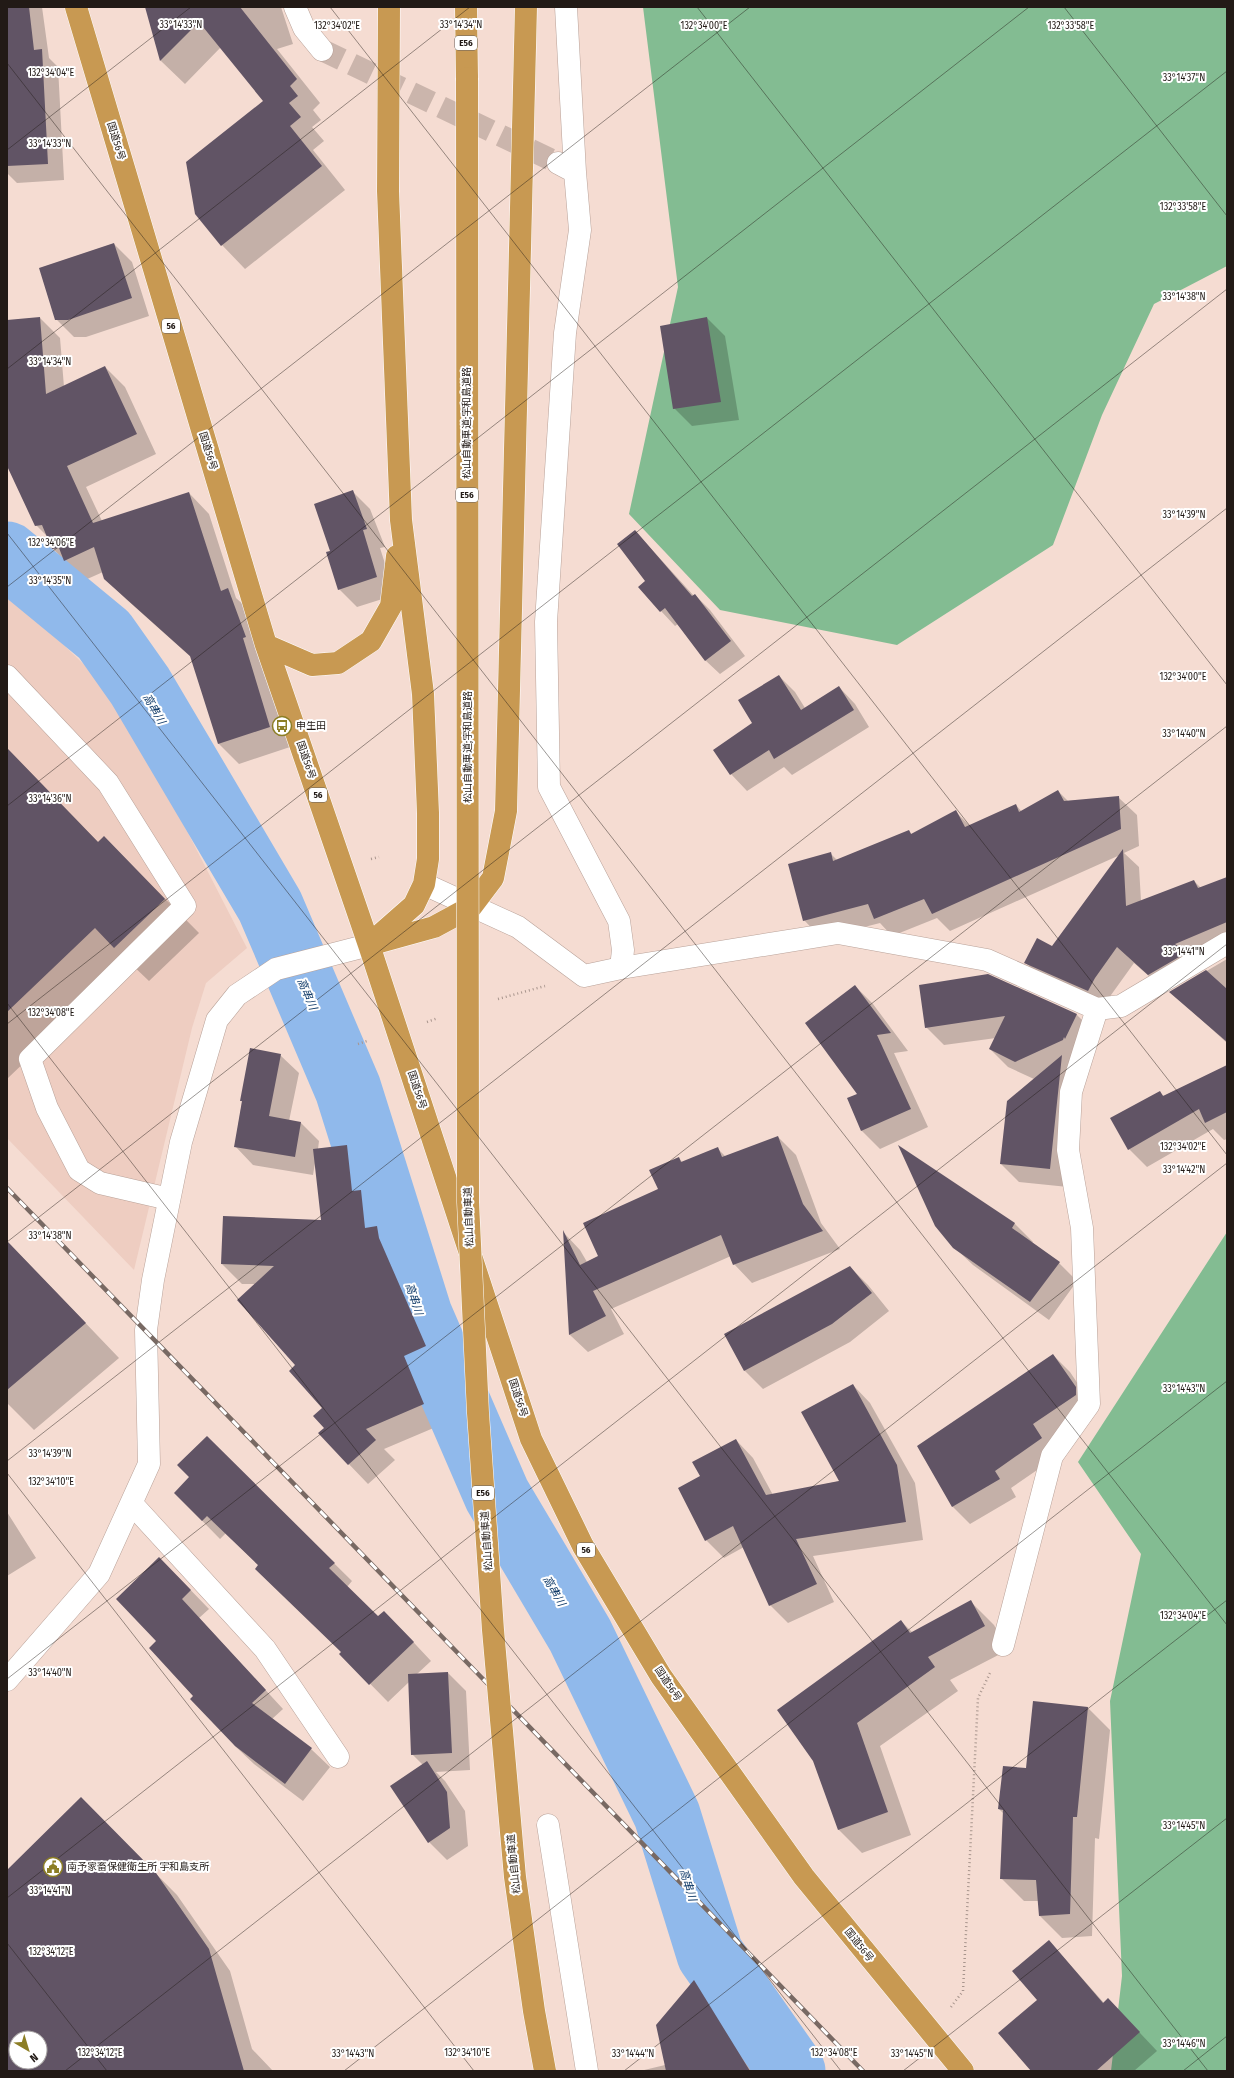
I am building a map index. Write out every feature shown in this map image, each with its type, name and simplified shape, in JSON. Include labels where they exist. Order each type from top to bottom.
[{"type":"highway","name":"国道56号","points":[[76,7],[266,645],[369,945],[531,1439],[583,1546],[661,1676],[804,1877],[963,2071]]},
{"type":"highway","points":[[369,945],[414,905],[424,884],[428,859],[428,813],[423,694],[400,520],[397,390],[388,191],[389,7]]},
{"type":"highway","name":"松山自動車道;宇和島道路","points":[[466,7],[470,909]]},
{"type":"highway","points":[[369,945],[434,927],[470,909],[493,878],[506,811],[526,7]]},
{"type":"highway","points":[[266,645],[312,665],[338,663],[371,641],[392,606],[400,520]]},
{"type":"highway","name":"松山自動車道","points":[[470,909],[468,1202],[479,1429],[493,1630],[514,1877],[534,2011],[545,2071]]},
{"type":"street","points":[[295,7],[304,28],[322,50]]},
{"type":"street","points":[[566,7],[566,168],[580,230],[565,333],[546,622],[549,787],[619,921],[623,950],[621,968]]},
{"type":"street","points":[[7,676],[108,783],[185,906],[30,1059],[47,1108],[79,1170],[100,1183],[169,1199]]},
{"type":"street","points":[[424,884],[470,909],[518,927],[584,976],[621,968],[838,933],[987,960],[1097,1009],[1121,1006],[1227,943]]},
{"type":"street","points":[[7,1680],[99,1574],[149,1464],[146,1330],[152,1280],[180,1142],[217,1020],[237,995],[276,969],[369,945]]},
{"type":"street","points":[[1003,1644],[1052,1456],[1088,1404],[1082,1228],[1068,1150],[1071,1092],[1097,1009]]},
{"type":"street","points":[[132,1504],[265,1649],[338,1757]]},
{"type":"street","points":[[548,1825],[587,2071]]},
{"type":"path","points":[[499,999],[584,976]]},
{"type":"path","points":[[931,2033],[963,1991],[978,1698],[1003,1644]]},
{"type":"shaded area","points":[[7,590],[105,685],[129,718],[247,948],[206,983],[192,1028],[134,1270],[7,1138]]},
{"type":"green space","points":[[643,7],[1227,7],[1227,266],[1154,304],[1102,415],[1053,545],[897,645],[720,610],[629,514],[678,287]]},
{"type":"green space","points":[[1227,1232],[1227,2071],[1111,2071],[1122,1976],[1110,1701],[1141,1554],[1078,1462]]},
{"type":"building","points":[[7,7],[29,7],[34,50],[42,49],[48,164],[7,166]]},
{"type":"building","points":[[145,7],[240,7],[297,79],[290,86],[298,96],[289,103],[301,117],[290,126],[322,166],[221,246],[195,214],[186,162],[263,101],[199,22],[160,61]]},
{"type":"building","points":[[114,243],[132,298],[68,320],[55,320],[39,268]]},
{"type":"building","points":[[40,317],[46,394],[105,366],[137,434],[67,466],[93,523],[189,492],[221,591],[228,588],[246,637],[243,638],[270,727],[218,744],[190,656],[104,579],[94,547],[64,561],[59,548],[52,549],[42,525],[35,526],[7,466],[7,320]]},
{"type":"building","points":[[707,317],[721,402],[673,409],[660,326]]},
{"type":"building","points":[[353,490],[367,529],[363,530],[377,577],[338,590],[326,552],[330,551],[314,504]]},
{"type":"building","points":[[635,530],[692,596],[695,594],[731,641],[705,661],[665,608],[660,612],[638,587],[645,581],[617,544]]},
{"type":"building","points":[[779,675],[801,710],[839,686],[854,710],[774,759],[769,750],[730,775],[713,750],[752,723],[738,700]]},
{"type":"building","points":[[7,748],[98,842],[104,836],[165,899],[114,948],[95,928],[7,1012]]},
{"type":"building","points":[[1058,790],[1064,801],[1119,796],[1121,829],[932,914],[924,899],[874,919],[868,904],[803,921],[788,864],[831,852],[833,861],[909,830],[911,834],[956,810],[965,827],[1016,804],[1019,812]]},
{"type":"building","points":[[1123,849],[1126,906],[1194,880],[1198,888],[1227,877],[1227,922],[1175,944],[1186,953],[1148,975],[1117,947],[1095,978],[1088,991],[1024,963],[1037,938],[1052,946]]},
{"type":"building","points":[[1206,970],[1227,989],[1227,1042],[1169,992]]},
{"type":"building","points":[[988,974],[1077,1014],[1065,1039],[1064,1037],[1063,1040],[1015,1062],[989,1049],[1005,1016],[925,1028],[919,985]]},
{"type":"building","points":[[855,985],[891,1033],[877,1035],[911,1109],[861,1131],[847,1098],[857,1094],[805,1023]]},
{"type":"building","points":[[250,1048],[281,1054],[269,1116],[301,1122],[295,1157],[234,1147],[242,1101],[240,1101]]},
{"type":"building","points":[[1062,1055],[1050,1169],[1000,1164],[1007,1101]]},
{"type":"building","points":[[1227,1065],[1227,1112],[1205,1123],[1199,1109],[1128,1150],[1110,1118],[1160,1091],[1163,1096]]},
{"type":"building","points":[[778,1136],[803,1204],[823,1231],[733,1265],[721,1235],[593,1291],[606,1316],[569,1335],[563,1230],[580,1265],[598,1256],[583,1223],[658,1189],[649,1170],[679,1157],[681,1162],[718,1147],[722,1157]]},
{"type":"building","points":[[347,1145],[352,1191],[361,1190],[365,1228],[377,1226],[379,1238],[426,1346],[404,1356],[424,1404],[366,1429],[376,1440],[348,1465],[318,1433],[324,1428],[313,1416],[322,1408],[289,1371],[295,1365],[237,1300],[274,1266],[221,1264],[223,1216],[321,1220],[313,1149]]},
{"type":"building","points":[[898,1145],[1015,1223],[1012,1228],[1060,1262],[1030,1302],[953,1248],[935,1226]]},
{"type":"building","points":[[7,1241],[86,1323],[7,1390]]},
{"type":"building","points":[[850,1266],[872,1293],[832,1324],[744,1371],[724,1334]]},
{"type":"building","points":[[1053,1354],[1076,1387],[1076,1395],[1033,1424],[1042,1438],[995,1471],[1000,1479],[952,1507],[917,1446]]},
{"type":"building","points":[[853,1384],[897,1465],[906,1522],[796,1539],[817,1584],[769,1606],[733,1526],[705,1541],[678,1488],[700,1476],[692,1462],[736,1439],[766,1495],[839,1481],[801,1412]]},
{"type":"building","points":[[207,1436],[335,1563],[329,1568],[378,1616],[384,1611],[414,1642],[369,1685],[339,1654],[341,1652],[255,1569],[258,1565],[207,1516],[202,1521],[174,1493],[189,1477],[177,1465]]},
{"type":"building","points":[[159,1557],[191,1590],[182,1599],[266,1690],[252,1703],[312,1748],[285,1784],[235,1746],[190,1699],[193,1696],[149,1648],[156,1641],[116,1599]]},
{"type":"building","points":[[971,1600],[985,1626],[928,1657],[935,1667],[857,1723],[888,1812],[838,1830],[813,1761],[777,1710],[901,1620],[910,1633]]},
{"type":"building","points":[[448,1672],[452,1753],[411,1755],[408,1674]]},
{"type":"building","points":[[1033,1701],[1088,1707],[1077,1817],[1073,1817],[1070,1914],[1039,1916],[1036,1880],[1000,1879],[1003,1810],[998,1809],[1003,1766],[1026,1768]]},
{"type":"building","points":[[427,1761],[447,1792],[450,1828],[428,1843],[390,1786]]},
{"type":"building","points":[[81,1797],[156,1873],[209,1949],[244,2071],[7,2071],[7,1870]]},
{"type":"building","points":[[1049,1940],[1103,2003],[1108,1998],[1140,2032],[1096,2071],[1031,2071],[998,2033],[1037,2000],[1012,1971]]},
{"type":"building","points":[[694,1980],[750,2071],[666,2071],[656,2025]]},
{"type":"waterway","name":"高串川","points":[[7,555],[104,635],[140,686],[270,906],[348,1089],[419,1315],[497,1495],[580,1635],[667,1815],[710,1954],[792,2071]]},
{"type":"tunnel","points":[[322,50],[558,163]]},
{"type":"railway","points":[[7,1188],[863,2071]]},
{"type":"place","name":"申生田","points":[[282,726]]},
{"type":"place","name":"南予家畜保健衛生所 宇和島支所","points":[[53,1867]]}]
